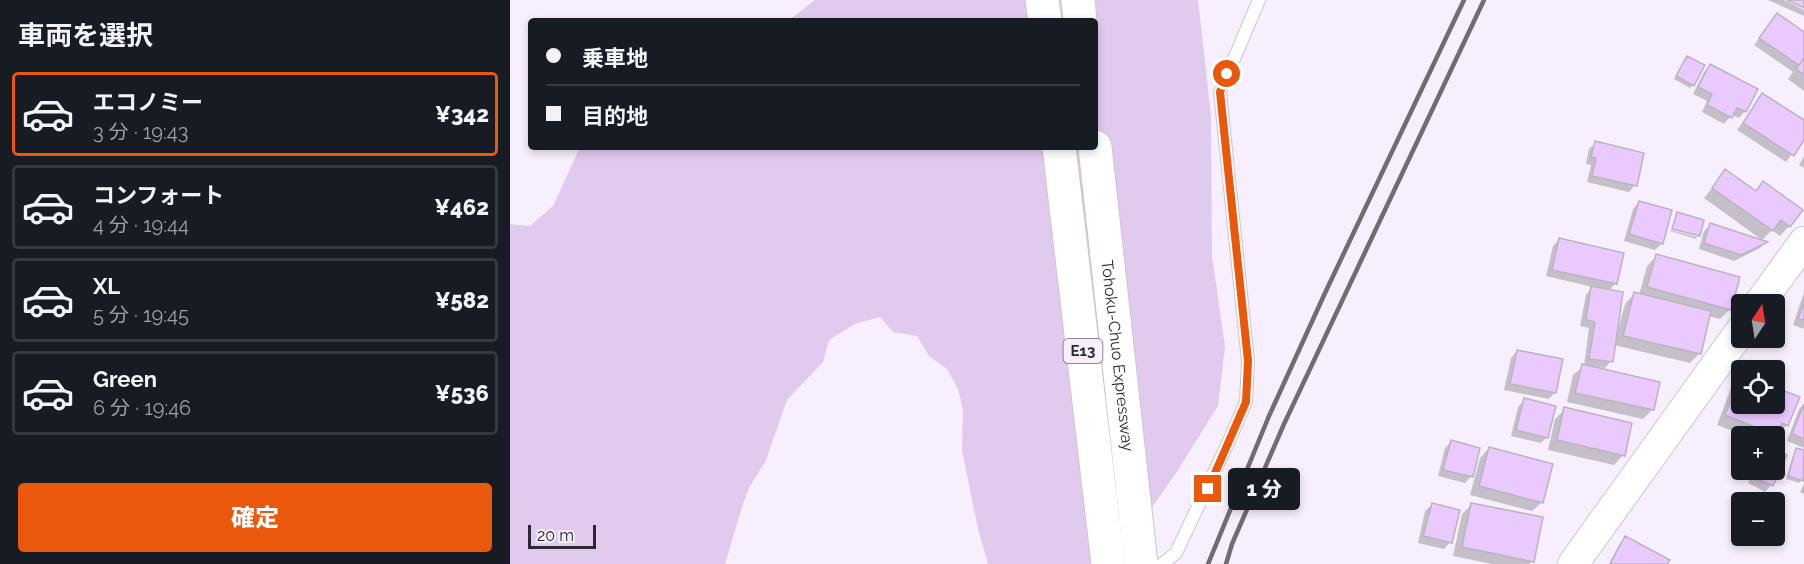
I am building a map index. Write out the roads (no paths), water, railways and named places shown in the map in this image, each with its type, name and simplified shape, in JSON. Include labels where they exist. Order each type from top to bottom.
[{"type":"highway","points":[[1042,0],[1045,18]]},
{"type":"highway","points":[[1078,0],[1080,18]]},
{"type":"highway","name":"Tohoku-Chuo Expressway","points":[[1059,150],[1107,559]]},
{"type":"highway","name":"Tohoku-Chuo Expressway","points":[[1095,150],[1147,559]]},
{"type":"street","points":[[1766,294],[1804,242]]},
{"type":"street","points":[[1573,564],[1731,344]]},
{"type":"lane","points":[[1147,559],[1176,553],[1208,489],[1246,402],[1248,361],[1220,92],[1259,0]]},
{"type":"railway","points":[[1208,564],[1269,416],[1464,0]]},
{"type":"railway","points":[[1226,564],[1232,544],[1284,424],[1484,0]]}]
